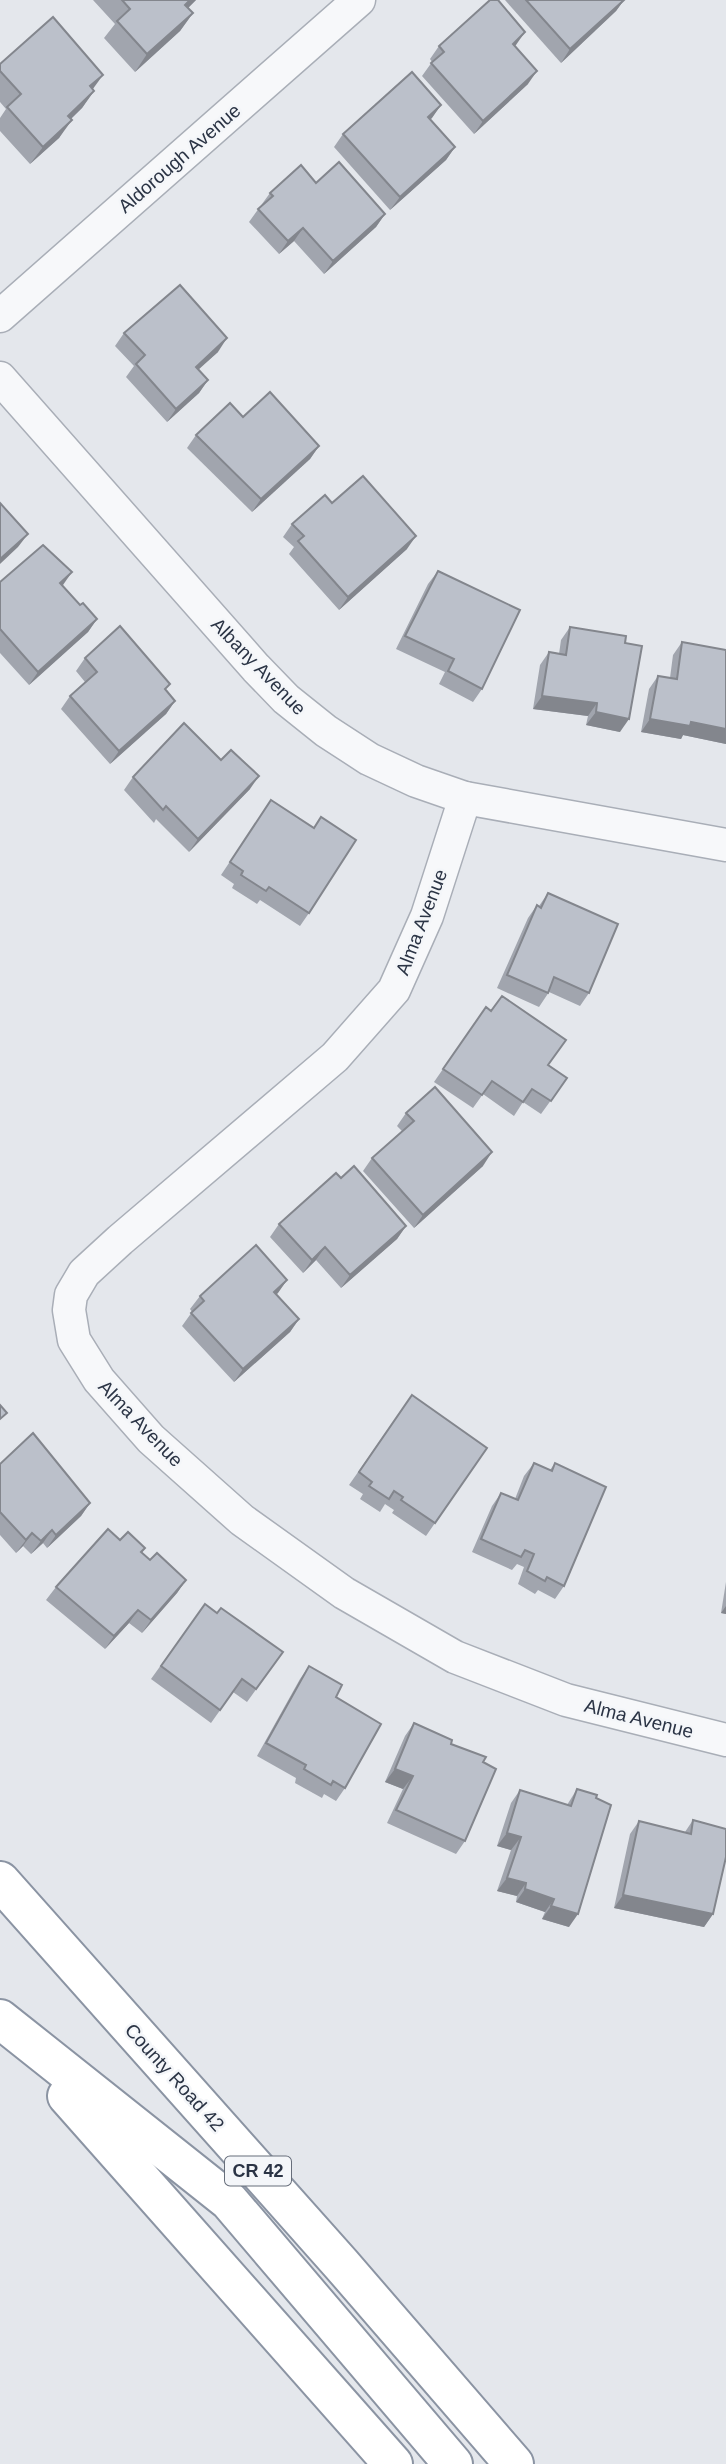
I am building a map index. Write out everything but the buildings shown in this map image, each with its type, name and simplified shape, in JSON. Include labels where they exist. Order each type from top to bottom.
[{"type":"highway","name":"County Road 42","points":[[0,1881],[341,2264],[514,2464]]},
{"type":"highway","points":[[0,2020],[393,2464]]},
{"type":"highway","points":[[0,2020],[229,2201],[453,2464]]},
{"type":"street","name":"Aldorough Avenue","points":[[0,316],[359,0]]},
{"type":"street","name":"Albany Avenue","points":[[0,378],[286,699],[326,731],[369,759],[416,781],[465,798],[726,845]]},
{"type":"street","name":"Alma Avenue","points":[[465,798],[427,916],[394,990],[335,1058],[89,1268],[71,1296],[69,1310],[74,1340],[99,1380],[151,1439],[242,1520],[344,1593],[455,1657],[566,1700],[726,1740]]}]
